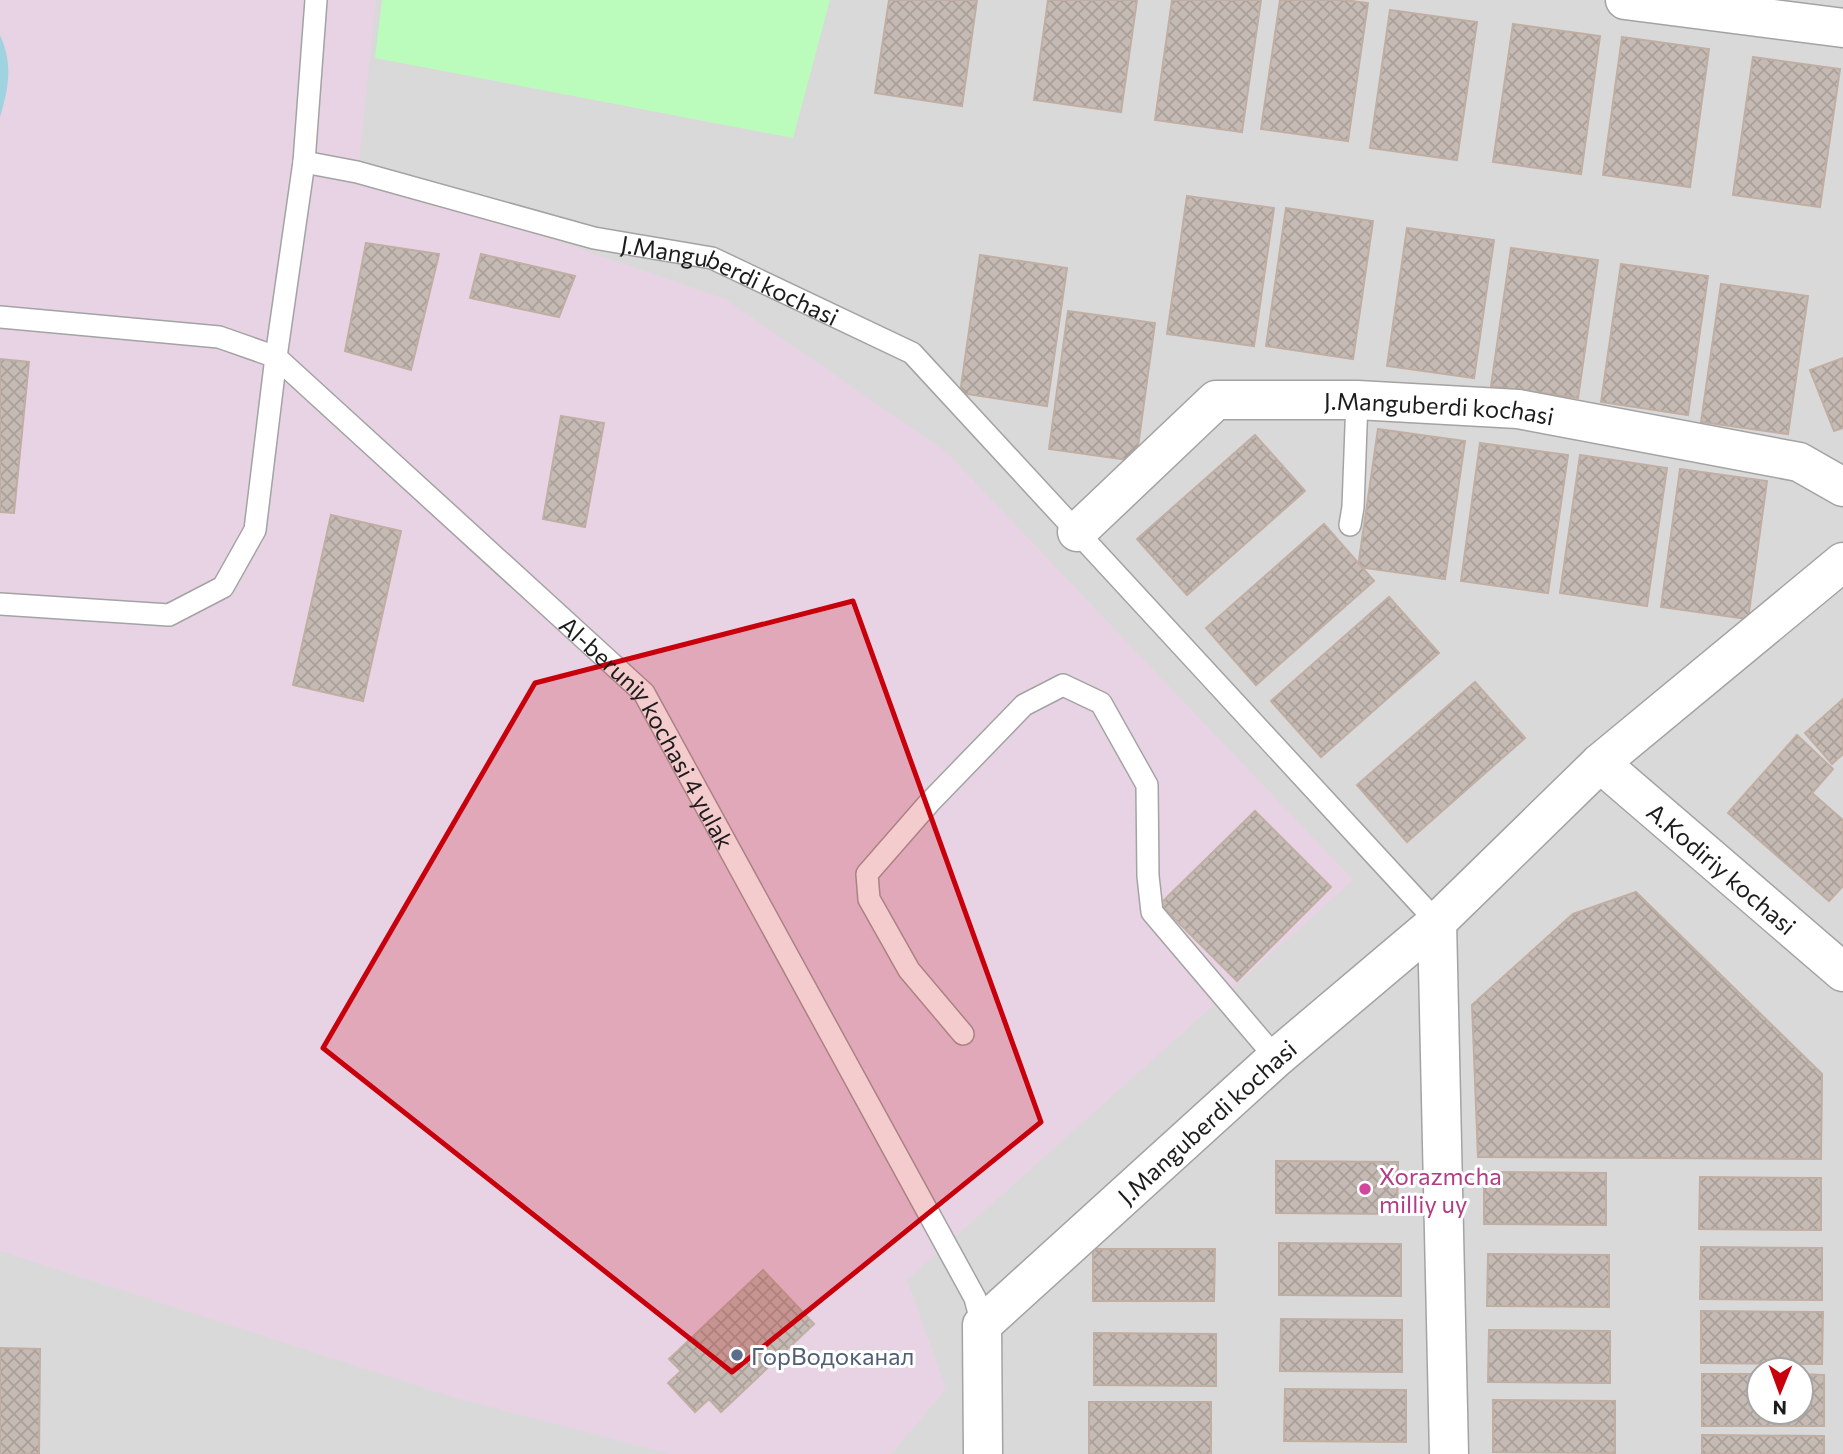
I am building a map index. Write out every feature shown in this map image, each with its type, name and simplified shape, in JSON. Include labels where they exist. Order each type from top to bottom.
[{"type":"street","points":[[1625,0],[1843,29]]},
{"type":"street","name":"J.Manguberdi kochasi","points":[[1077,532],[1216,400],[1357,400],[1518,409],[1799,462],[1843,487]]},
{"type":"street","name":"J.Manguberdi kochasi","points":[[982,1325],[1276,1058],[1437,922],[1600,762],[1843,562]]},
{"type":"street","name":"A.Kodiriy kochasi","points":[[1600,762],[1843,972]]},
{"type":"street","points":[[1437,922],[1448,1454]]},
{"type":"street","name":"Al-beruniy kochasi 4 yulak","points":[[982,1325],[982,1454]]},
{"type":"lane","points":[[0,604],[169,615],[223,587],[256,530],[276,357],[304,162],[316,0]]},
{"type":"lane","name":"J.Manguberdi kochasi","points":[[304,162],[358,172],[594,238],[712,258],[912,353],[1437,922]]},
{"type":"lane","name":"Al-beruniy kochasi 4 yulak","points":[[0,317],[219,337],[276,357],[644,694],[975,1298],[982,1325]]},
{"type":"lane","points":[[1350,525],[1357,400]]},
{"type":"lane","points":[[963,1034],[909,970],[869,899],[867,874],[929,803],[1024,705],[1063,685],[1101,703],[1147,785],[1148,876],[1152,912],[1276,1058]]},
{"type":"highlighted area","points":[[853,601],[1041,1122],[732,1372],[323,1048],[535,683]]},
{"type":"shaded area","points":[[0,0],[1843,0],[1843,1454],[0,1454]]},
{"type":"shaded area","points":[[0,0],[376,0],[358,172],[725,299],[946,452],[1353,880],[907,1280],[946,1389],[891,1454],[671,1454],[456,1398],[0,1251]]},
{"type":"green space","points":[[382,0],[830,0],[793,138],[375,58]]},
{"type":"water","points":[[0,35],[7,56],[8,76],[0,117]]},
{"type":"building","points":[[889,0],[977,0],[962,106],[875,93]]},
{"type":"building","points":[[1048,0],[1137,0],[1121,112],[1034,100]]},
{"type":"building","points":[[1172,0],[1261,0],[1242,132],[1155,120]]},
{"type":"building","points":[[1280,0],[1344,0],[1368,3],[1348,141],[1261,129]]},
{"type":"building","points":[[1390,10],[1477,22],[1457,160],[1370,148]]},
{"type":"building","points":[[1513,24],[1600,36],[1581,174],[1493,162]]},
{"type":"building","points":[[1622,37],[1709,49],[1690,187],[1603,175]]},
{"type":"building","points":[[1753,57],[1840,69],[1820,207],[1733,195]]},
{"type":"building","points":[[1187,196],[1274,208],[1254,346],[1167,334]]},
{"type":"building","points":[[1286,208],[1373,221],[1353,359],[1266,346]]},
{"type":"building","points":[[1407,228],[1494,240],[1474,378],[1387,366]]},
{"type":"building","points":[[366,243],[439,254],[411,370],[345,351]]},
{"type":"building","points":[[1511,248],[1598,260],[1578,398],[1491,386]]},
{"type":"building","points":[[481,254],[575,276],[559,317],[470,298]]},
{"type":"building","points":[[980,255],[1067,268],[1047,406],[960,393]]},
{"type":"building","points":[[1621,264],[1708,276],[1688,415],[1601,402]]},
{"type":"building","points":[[1721,284],[1808,296],[1788,434],[1701,422]]},
{"type":"building","points":[[1068,311],[1155,323],[1136,461],[1049,449]]},
{"type":"building","points":[[1843,358],[1843,428],[1834,431],[1810,370]]},
{"type":"building","points":[[0,359],[29,362],[14,513],[0,512]]},
{"type":"building","points":[[561,416],[604,423],[585,527],[543,519]]},
{"type":"building","points":[[1378,429],[1465,441],[1445,579],[1358,567]]},
{"type":"building","points":[[1255,435],[1305,491],[1187,595],[1137,539]]},
{"type":"building","points":[[1480,443],[1568,455],[1548,593],[1461,581]]},
{"type":"building","points":[[1580,455],[1667,468],[1647,606],[1560,593]]},
{"type":"building","points":[[1680,469],[1767,481],[1748,619],[1661,607]]},
{"type":"building","points":[[331,515],[401,531],[363,701],[293,685]]},
{"type":"building","points":[[1324,524],[1374,581],[1256,685],[1206,628]]},
{"type":"building","points":[[1389,597],[1439,653],[1321,757],[1271,701]]},
{"type":"building","points":[[1475,682],[1525,738],[1407,842],[1357,785]]},
{"type":"building","points":[[1843,699],[1843,754],[1832,764],[1805,733]]},
{"type":"building","points":[[1797,735],[1833,769],[1812,793],[1843,820],[1843,886],[1829,901],[1728,813]]},
{"type":"building","points":[[1255,811],[1331,887],[1237,981],[1160,904]]},
{"type":"building","points":[[1636,892],[1822,1074],[1821,1159],[1478,1157],[1472,1005],[1573,914]]},
{"type":"building","points":[[1276,1161],[1398,1162],[1397,1214],[1276,1213]]},
{"type":"building","points":[[1484,1172],[1606,1173],[1606,1225],[1484,1224]]},
{"type":"building","points":[[1700,1177],[1821,1178],[1821,1230],[1699,1229]]},
{"type":"building","points":[[1279,1243],[1401,1244],[1401,1296],[1279,1295]]},
{"type":"building","points":[[1701,1247],[1822,1248],[1822,1300],[1700,1299]]},
{"type":"building","points":[[1093,1249],[1215,1249],[1214,1301],[1093,1301]]},
{"type":"building","points":[[1488,1254],[1609,1255],[1609,1307],[1487,1306]]},
{"type":"building","points":[[763,1270],[814,1324],[721,1412],[709,1399],[695,1412],[668,1383],[681,1371],[669,1359]]},
{"type":"building","points":[[1701,1311],[1823,1312],[1822,1364],[1815,1364],[1815,1356],[1745,1356],[1745,1363],[1701,1363]]},
{"type":"building","points":[[1281,1319],[1402,1320],[1402,1372],[1280,1371]]},
{"type":"building","points":[[1489,1330],[1610,1331],[1610,1383],[1488,1382]]},
{"type":"building","points":[[1094,1333],[1216,1334],[1216,1386],[1094,1385]]},
{"type":"building","points":[[0,1348],[40,1349],[39,1454],[0,1454]]},
{"type":"building","points":[[1702,1374],[1745,1374],[1745,1426],[1702,1426]]},
{"type":"building","points":[[1815,1375],[1824,1375],[1824,1426],[1815,1426]]},
{"type":"building","points":[[1285,1389],[1406,1390],[1406,1442],[1284,1441]]},
{"type":"building","points":[[1493,1400],[1615,1401],[1615,1453],[1493,1452]]},
{"type":"building","points":[[1089,1402],[1211,1402],[1211,1454],[1089,1454]]},
{"type":"building","points":[[1702,1435],[1824,1436],[1824,1454],[1702,1454]]},
{"type":"place","name":"Xorazmcha milliy uy","points":[[1365,1189]]},
{"type":"place","name":"ГорВодоканал","points":[[737,1355]]}]
